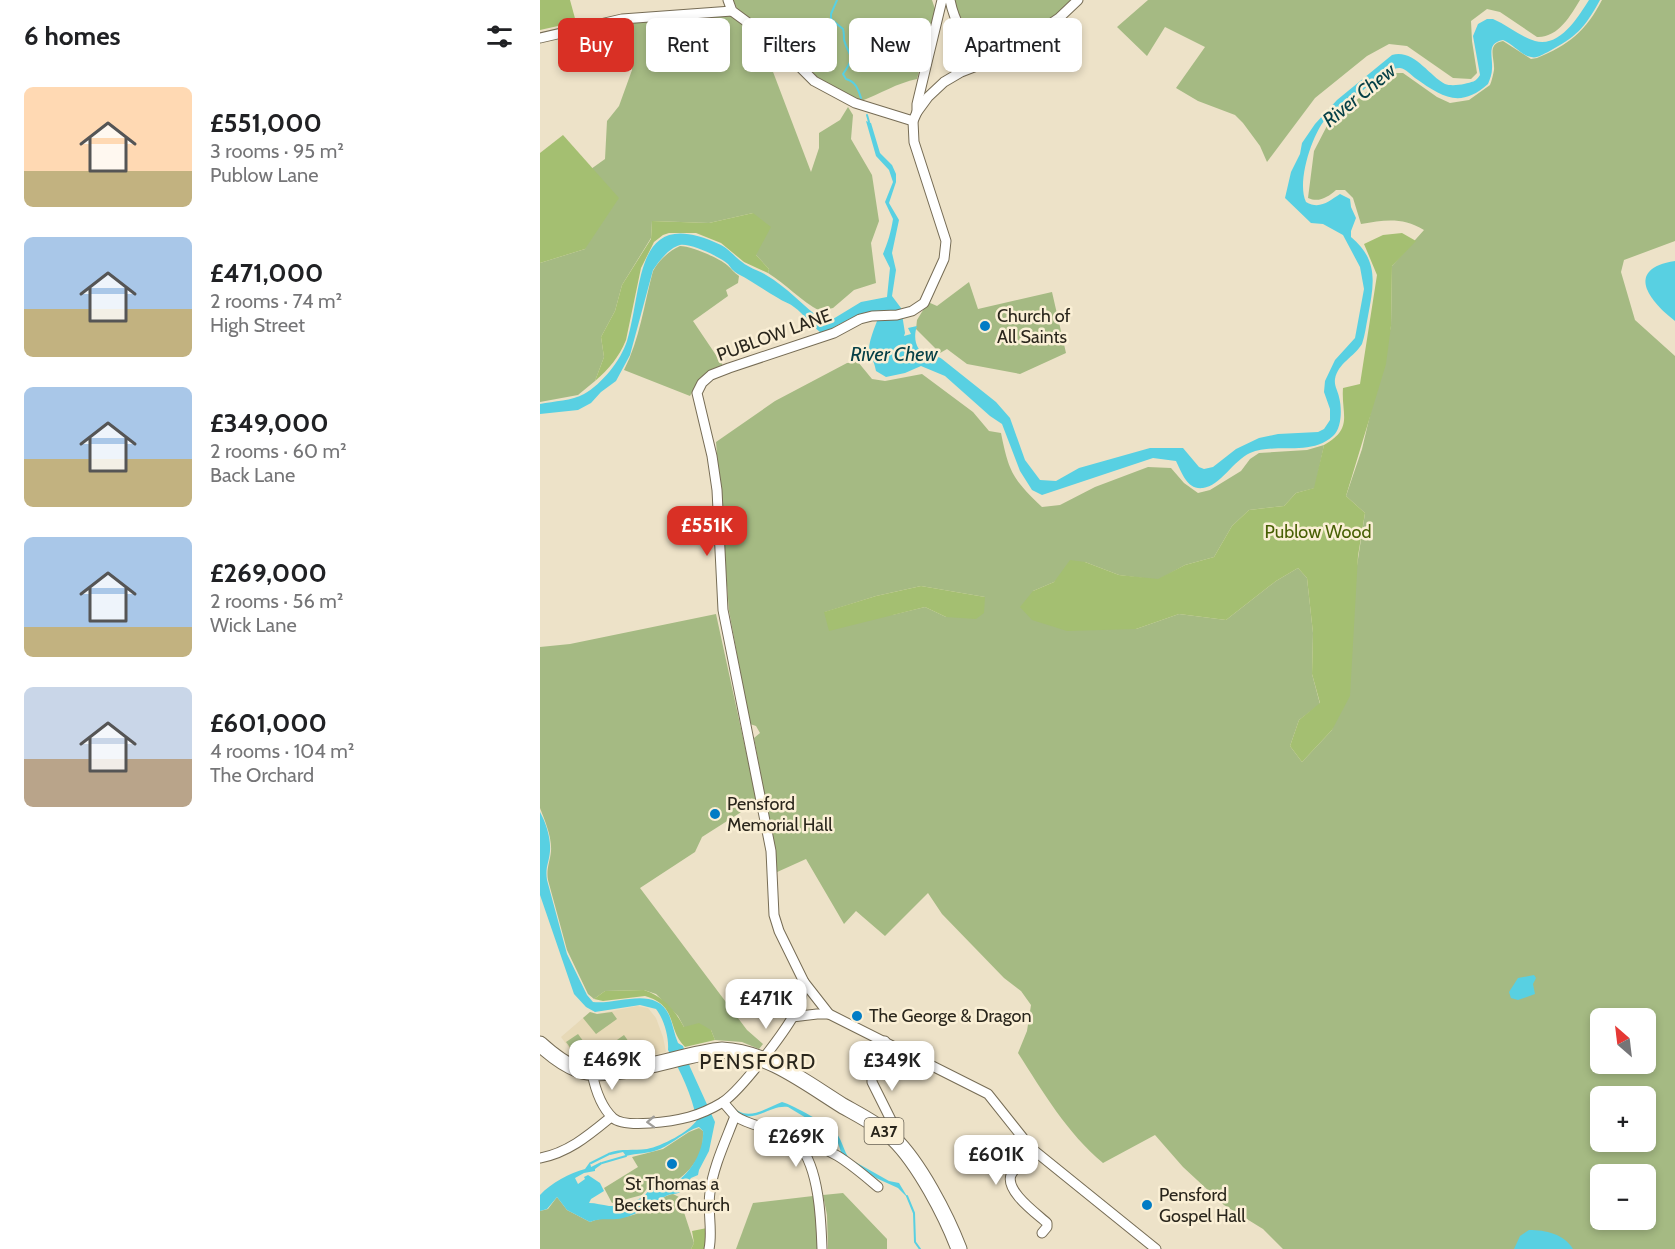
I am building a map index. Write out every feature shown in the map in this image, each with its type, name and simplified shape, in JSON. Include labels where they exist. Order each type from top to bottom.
[{"type":"highway","name":"A37","points":[[540,1044],[572,1067],[591,1073],[609,1072],[716,1050],[732,1050],[762,1059],[832,1099],[893,1138],[938,1203],[959,1249]]},
{"type":"street","points":[[728,0],[732,11],[777,44],[814,81],[855,103],[915,117],[928,97],[944,82],[961,72]]},
{"type":"street","name":"PUBLOW LANE","points":[[829,1014],[804,982],[778,931],[774,915],[771,851],[723,610],[717,490],[712,456],[697,393],[702,383],[711,375],[834,333],[872,316],[897,315],[912,311],[924,303],[944,259],[946,241],[914,142],[915,117],[942,0]]},
{"type":"street","points":[[950,0],[955,18]]},
{"type":"street","points":[[1059,18],[1078,0]]},
{"type":"street","points":[[540,38],[622,19],[732,11]]},
{"type":"street","points":[[591,1073],[599,1096],[611,1117],[618,1121],[658,1123],[691,1116],[723,1102],[762,1059],[792,1017],[800,1002],[804,982]]},
{"type":"street","points":[[792,1017],[829,1014],[988,1094],[1031,1148],[1156,1249]]},
{"type":"street","points":[[885,1041],[873,1061],[872,1082],[892,1122],[893,1138]]},
{"type":"street","points":[[723,1102],[742,1121],[782,1134],[797,1142],[813,1144],[835,1155],[878,1187]]},
{"type":"street","points":[[709,1249],[711,1236],[709,1193],[735,1116]]},
{"type":"street","points":[[540,1158],[558,1155],[588,1136],[611,1117]]},
{"type":"street","points":[[797,1142],[811,1169],[821,1214],[822,1249]]},
{"type":"street","points":[[1031,1148],[1010,1177],[1010,1185],[1015,1193],[1047,1223],[1042,1233]]},
{"type":"shaded area","points":[[637,1006],[648,1008],[656,1018],[666,1052],[595,1067],[580,1063],[561,1037],[590,1012],[597,1014]]},
{"type":"green space","points":[[540,0],[570,0],[575,18],[558,18],[558,26],[540,30]]},
{"type":"green space","points":[[733,0],[932,0],[935,9],[931,25],[931,18],[849,18],[849,72],[919,72],[917,79],[861,101],[827,86],[809,72],[837,72],[837,18],[749,18],[738,10]]},
{"type":"green space","points":[[953,0],[1072,0],[1053,18],[959,18]]},
{"type":"green space","points":[[1148,0],[1580,0],[1557,30],[1537,37],[1500,12],[1487,9],[1471,21],[1477,73],[1471,79],[1453,78],[1407,46],[1389,44],[1367,56],[1315,98],[1267,162],[1260,146],[1235,115],[1198,101],[1176,88],[1205,47],[1165,27],[1147,56],[1117,27]]},
{"type":"green space","points":[[1602,0],[1675,0],[1675,241],[1624,260],[1621,272],[1635,320],[1675,356],[1675,1249],[1283,1249],[1263,1229],[1224,1205],[1183,1167],[1155,1135],[1103,1163],[1078,1139],[1056,1111],[1018,1053],[1027,1031],[1031,1005],[1021,991],[1004,978],[942,914],[928,893],[885,936],[856,911],[844,924],[806,859],[775,873],[774,845],[754,738],[760,733],[756,726],[750,724],[729,611],[716,442],[775,401],[847,363],[858,362],[872,379],[885,381],[922,374],[973,412],[989,431],[1001,433],[1014,475],[1042,507],[1060,505],[1095,487],[1148,467],[1171,468],[1184,483],[1198,493],[1210,490],[1241,471],[1250,459],[1259,453],[1307,450],[1324,445],[1315,488],[1296,493],[1284,506],[1249,510],[1232,526],[1214,557],[1185,565],[1158,580],[1119,575],[1085,562],[1054,582],[1033,591],[1136,629],[1179,614],[1226,620],[1276,581],[1298,568],[1307,578],[1313,633],[1312,674],[1320,704],[1299,720],[1290,746],[1302,762],[1332,730],[1365,513],[1346,496],[1362,449],[1391,326],[1392,266],[1424,230],[1401,221],[1361,224],[1353,198],[1345,190],[1336,190],[1320,200],[1308,198],[1314,151],[1329,122],[1379,82],[1394,73],[1403,73],[1437,97],[1450,103],[1469,100],[1490,85],[1494,70],[1492,52],[1498,43],[1503,41],[1531,59],[1537,58],[1576,36],[1590,20]],"holes":[[[921,586],[985,597],[946,617],[925,607],[892,615],[825,612],[876,596]]]},
{"type":"green space","points":[[732,15],[740,20],[742,23],[742,72],[773,72],[811,172],[819,148],[819,133],[840,120],[848,107],[853,115],[851,139],[872,175],[879,221],[871,243],[876,283],[854,290],[833,308],[820,311],[768,273],[769,269],[756,255],[753,213],[709,223],[652,221],[651,238],[622,285],[615,311],[601,337],[604,357],[595,381],[578,395],[540,402],[540,263],[585,249],[594,173],[591,169],[605,159],[607,121],[619,106],[631,72],[634,72],[634,23],[646,22],[646,72],[730,72],[730,18],[694,18]]},
{"type":"green space","points":[[563,135],[619,198],[585,249],[540,263],[540,153]]},
{"type":"green space","points":[[753,213],[771,227],[756,255],[769,269],[768,273],[744,262],[721,243],[696,233],[669,233],[654,242],[641,268],[626,340],[613,362],[595,381],[604,357],[601,337],[615,311],[622,285],[651,239],[652,221],[709,223]]},
{"type":"green space","name":"Publow Wood","points":[[1402,233],[1416,241],[1392,266],[1391,326],[1386,364],[1346,496],[1365,513],[1358,556],[1350,696],[1332,730],[1302,762],[1290,746],[1299,720],[1320,703],[1312,674],[1313,633],[1307,578],[1298,568],[1276,581],[1226,620],[1179,614],[1136,629],[1067,631],[1032,620],[1020,607],[1033,591],[1054,582],[1070,560],[1085,562],[1119,575],[1158,579],[1185,565],[1214,557],[1232,526],[1249,510],[1284,506],[1296,493],[1314,488],[1324,445],[1333,439],[1343,427],[1343,388],[1360,384],[1377,275],[1364,244],[1383,235]]},
{"type":"green space","points":[[680,246],[698,250],[718,259],[739,276],[738,283],[726,290],[728,296],[693,321],[724,367],[699,380],[690,396],[624,370],[638,334],[653,271],[665,256]]},
{"type":"green space","points":[[969,282],[978,309],[1052,292],[1066,353],[1020,374],[967,364],[947,349],[940,353],[916,329],[917,320],[928,302],[937,306]]},
{"type":"green space","points":[[921,586],[985,597],[984,613],[976,619],[946,617],[925,607],[829,631],[824,612],[876,596]]},
{"type":"green space","points":[[716,614],[757,802],[702,837],[695,852],[640,888],[747,1030],[763,1044],[759,1049],[742,1042],[715,1040],[711,1030],[684,1027],[678,1016],[656,994],[644,990],[605,991],[594,999],[588,994],[567,950],[548,880],[551,846],[548,829],[540,808],[540,647],[570,644]]},
{"type":"green space","points":[[644,990],[668,1004],[684,1027],[699,1023],[711,1030],[715,1040],[685,1047],[679,1040],[668,1012],[656,1000],[645,996],[603,1001],[594,999],[605,991]]},
{"type":"green space","points":[[590,1012],[597,1014],[612,1012],[617,1019],[596,1034],[583,1018]]},
{"type":"green space","points":[[578,1034],[592,1053],[580,1061],[566,1042]]},
{"type":"green space","points":[[624,1035],[636,1052],[644,1048],[650,1055],[599,1065],[600,1052]]},
{"type":"green space","points":[[699,1128],[703,1131],[703,1144],[698,1158],[687,1172],[673,1183],[657,1187],[649,1186],[642,1195],[612,1203],[604,1188],[638,1167],[632,1157],[663,1149]]},
{"type":"green space","points":[[843,1193],[887,1239],[887,1249],[828,1249],[827,1215],[823,1195]]},
{"type":"green space","points":[[673,1194],[679,1197],[694,1243],[691,1249],[540,1249],[540,1211],[548,1209],[557,1197],[567,1210],[590,1222],[636,1214]]},
{"type":"green space","points":[[813,1196],[818,1213],[818,1249],[736,1249],[753,1203]]},
{"type":"green space","points":[[707,1228],[706,1249],[691,1249],[694,1243],[692,1231]]},
{"type":"water","name":"River Chew","points":[[1589,0],[1600,0],[1579,31],[1540,56],[1527,56],[1503,40],[1494,44],[1492,73],[1488,84],[1478,92],[1460,98],[1451,98],[1425,85],[1404,70],[1395,68],[1342,104],[1322,123],[1308,157],[1303,193],[1306,202],[1316,205],[1328,202],[1340,194],[1350,199],[1356,218],[1351,237],[1366,255],[1373,283],[1362,344],[1339,369],[1335,379],[1341,407],[1338,428],[1333,436],[1314,446],[1260,450],[1250,453],[1215,483],[1203,488],[1189,484],[1176,461],[1153,458],[1042,495],[1032,490],[1020,471],[1002,424],[945,376],[921,366],[905,373],[886,377],[876,371],[869,349],[881,311],[858,315],[821,333],[792,306],[736,273],[724,261],[705,251],[685,245],[680,245],[668,252],[653,270],[630,355],[616,381],[591,403],[578,410],[540,414],[540,404],[579,396],[591,390],[616,363],[627,341],[647,256],[657,242],[672,234],[692,235],[721,245],[745,264],[781,285],[822,320],[833,319],[861,302],[887,297],[890,268],[883,254],[893,219],[885,202],[893,182],[889,170],[876,156],[866,121],[871,123],[880,153],[892,165],[896,174],[896,182],[889,203],[899,220],[892,253],[896,270],[892,296],[901,308],[904,336],[911,334],[908,328],[917,326],[916,344],[924,354],[942,359],[996,402],[1010,418],[1025,460],[1040,480],[1056,481],[1079,468],[1150,448],[1183,448],[1199,467],[1204,469],[1213,467],[1236,449],[1259,438],[1278,434],[1318,432],[1324,429],[1330,420],[1330,409],[1324,392],[1325,381],[1335,360],[1355,338],[1364,289],[1360,267],[1343,235],[1323,224],[1311,223],[1285,198],[1291,172],[1300,154],[1302,143],[1315,124],[1337,100],[1392,55],[1400,54],[1414,59],[1445,84],[1457,85],[1472,82],[1480,75],[1473,36],[1478,24],[1487,19],[1493,19],[1530,39],[1544,42],[1560,36]]},
{"type":"water","points":[[1675,261],[1675,321],[1650,295],[1646,286],[1646,278],[1650,271],[1659,265]]},
{"type":"water","points":[[540,812],[550,841],[547,880],[567,954],[587,995],[593,1002],[645,998],[663,1006],[669,1015],[678,1043],[683,1046],[715,1122],[709,1151],[698,1175],[691,1178],[680,1192],[666,1196],[635,1214],[619,1219],[590,1222],[567,1210],[557,1197],[547,1209],[540,1211],[540,1195],[561,1179],[585,1169],[590,1162],[591,1167],[601,1162],[602,1164],[595,1171],[575,1178],[578,1184],[588,1175],[600,1183],[604,1191],[591,1199],[589,1203],[609,1206],[633,1202],[644,1196],[651,1187],[661,1188],[671,1185],[688,1171],[700,1151],[703,1131],[699,1127],[694,1129],[652,1152],[626,1156],[623,1152],[610,1155],[608,1153],[647,1149],[660,1145],[682,1134],[697,1120],[686,1084],[668,1050],[665,1028],[656,1009],[640,1005],[595,1012],[586,1007],[574,994],[540,895]]},
{"type":"water","points":[[1534,975],[1536,978],[1533,984],[1535,994],[1518,1000],[1511,998],[1509,992],[1518,978]]},
{"type":"water","points":[[782,1102],[832,1129],[850,1159],[889,1181],[899,1183],[908,1198],[898,1188],[876,1178],[842,1155],[837,1140],[831,1133],[788,1107],[780,1107],[758,1115],[744,1116],[730,1105],[749,1114],[763,1111]]},
{"type":"water","points":[[1529,1230],[1560,1236],[1573,1249],[1514,1249],[1520,1236]]},
{"type":"waterway","points":[[837,0],[831,19],[843,29],[844,40],[851,56],[850,63],[843,74],[856,86],[861,98]]},
{"type":"waterway","points":[[867,115],[869,122]]},
{"type":"waterway","name":"River Chew","points":[[591,1163],[609,1154]]},
{"type":"waterway","name":"River Chew","points":[[602,1163],[626,1156]]},
{"type":"waterway","points":[[907,1196],[914,1213],[915,1242],[920,1249]]},
{"type":"place","name":"Church of All Saints","points":[[985,326]]},
{"type":"place","name":"Pensford Memorial Hall","points":[[715,814]]},
{"type":"place","name":"The George & Dragon","points":[[857,1016]]},
{"type":"place","name":"St Thomas a Beckets Church","points":[[672,1164]]},
{"type":"place","name":"Pensford Gospel Hall","points":[[1147,1205]]},
{"type":"district","name":"PENSFORD","points":[[758,1062]]}]
